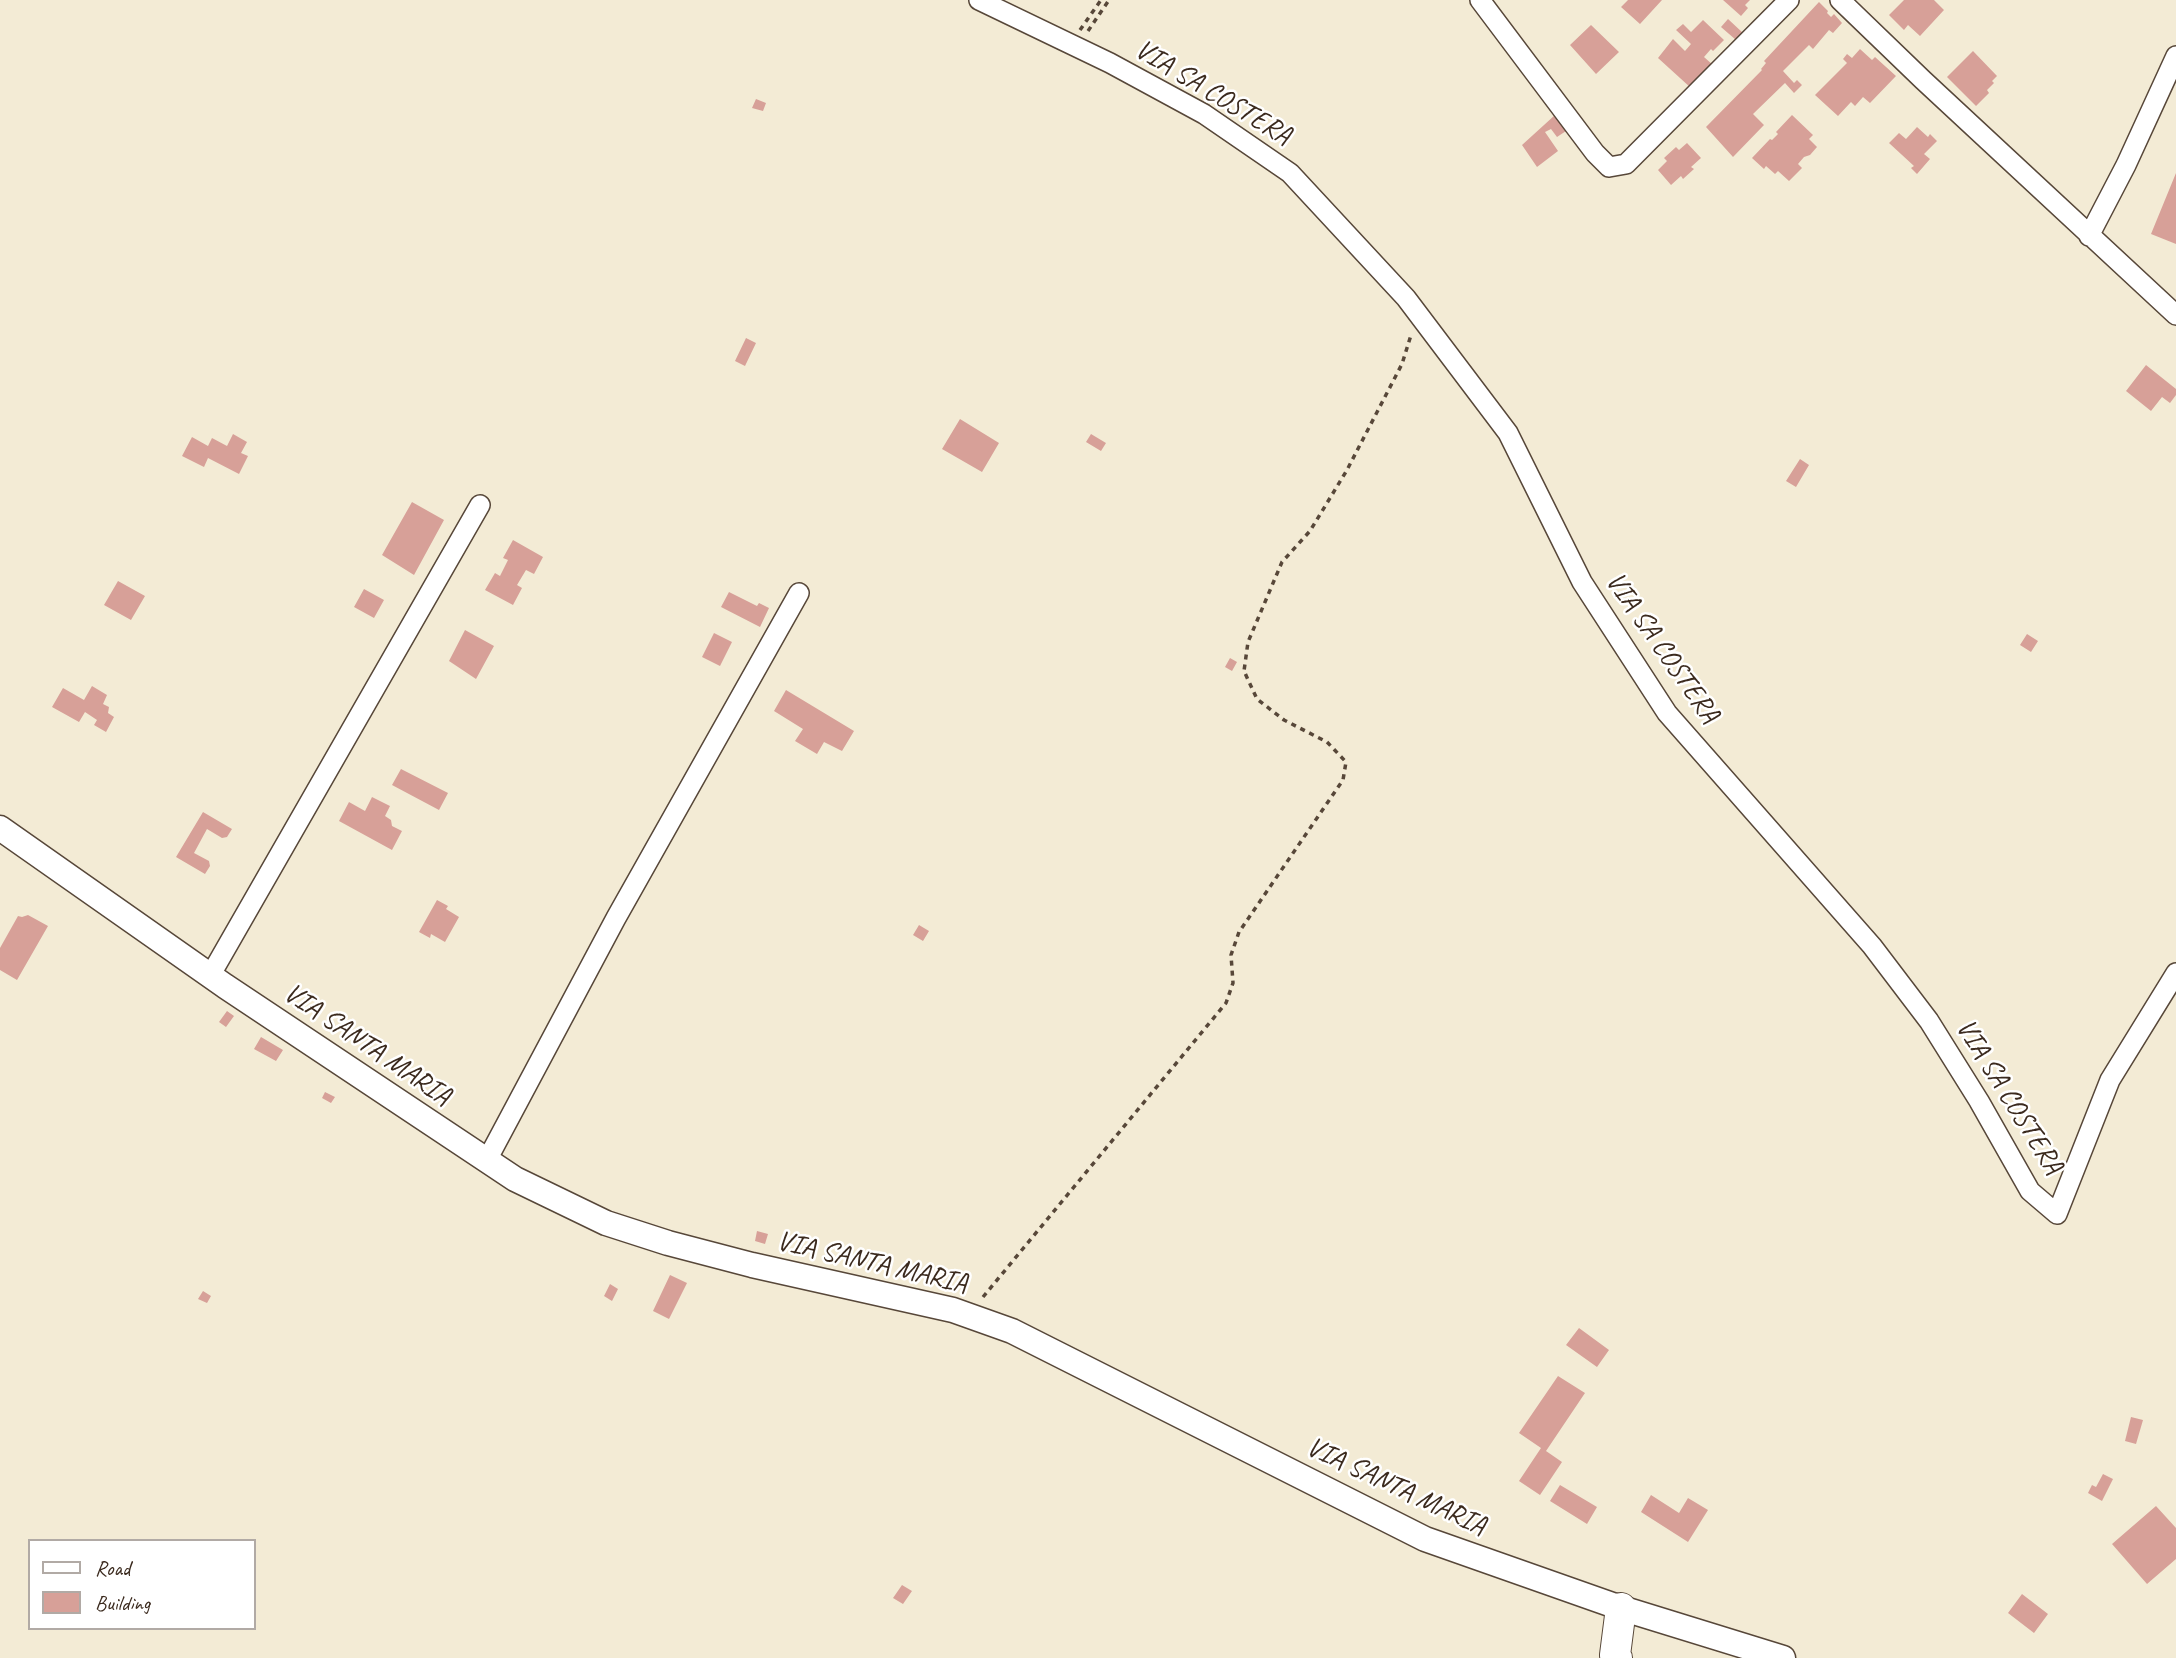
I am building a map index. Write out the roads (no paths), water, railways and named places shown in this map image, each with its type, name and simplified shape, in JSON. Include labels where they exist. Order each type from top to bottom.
[{"type":"main road","points":[[1616,1658],[1621,1608]]},
{"type":"street","name":"VIA SA COSTERA","points":[[979,0],[1204,114],[1290,173],[1406,298],[1508,433],[1583,582],[1667,713],[1872,946],[1929,1021],[1979,1101],[2030,1191],[2056,1214],[2109,1080],[2176,973]]},
{"type":"street","points":[[1480,0],[1595,153],[1609,167],[1626,164],[1789,0]]},
{"type":"street","points":[[1840,0],[2176,315]]},
{"type":"street","points":[[2089,236],[2176,56]]},
{"type":"street","points":[[211,976],[480,505]]},
{"type":"street","points":[[487,1160],[616,918],[799,593]]},
{"type":"street","name":"VIA SANTA MARIA","points":[[0,828],[211,976],[515,1179],[606,1223],[752,1265],[953,1310],[1012,1331],[1425,1539],[1621,1608],[1783,1658]]}]
